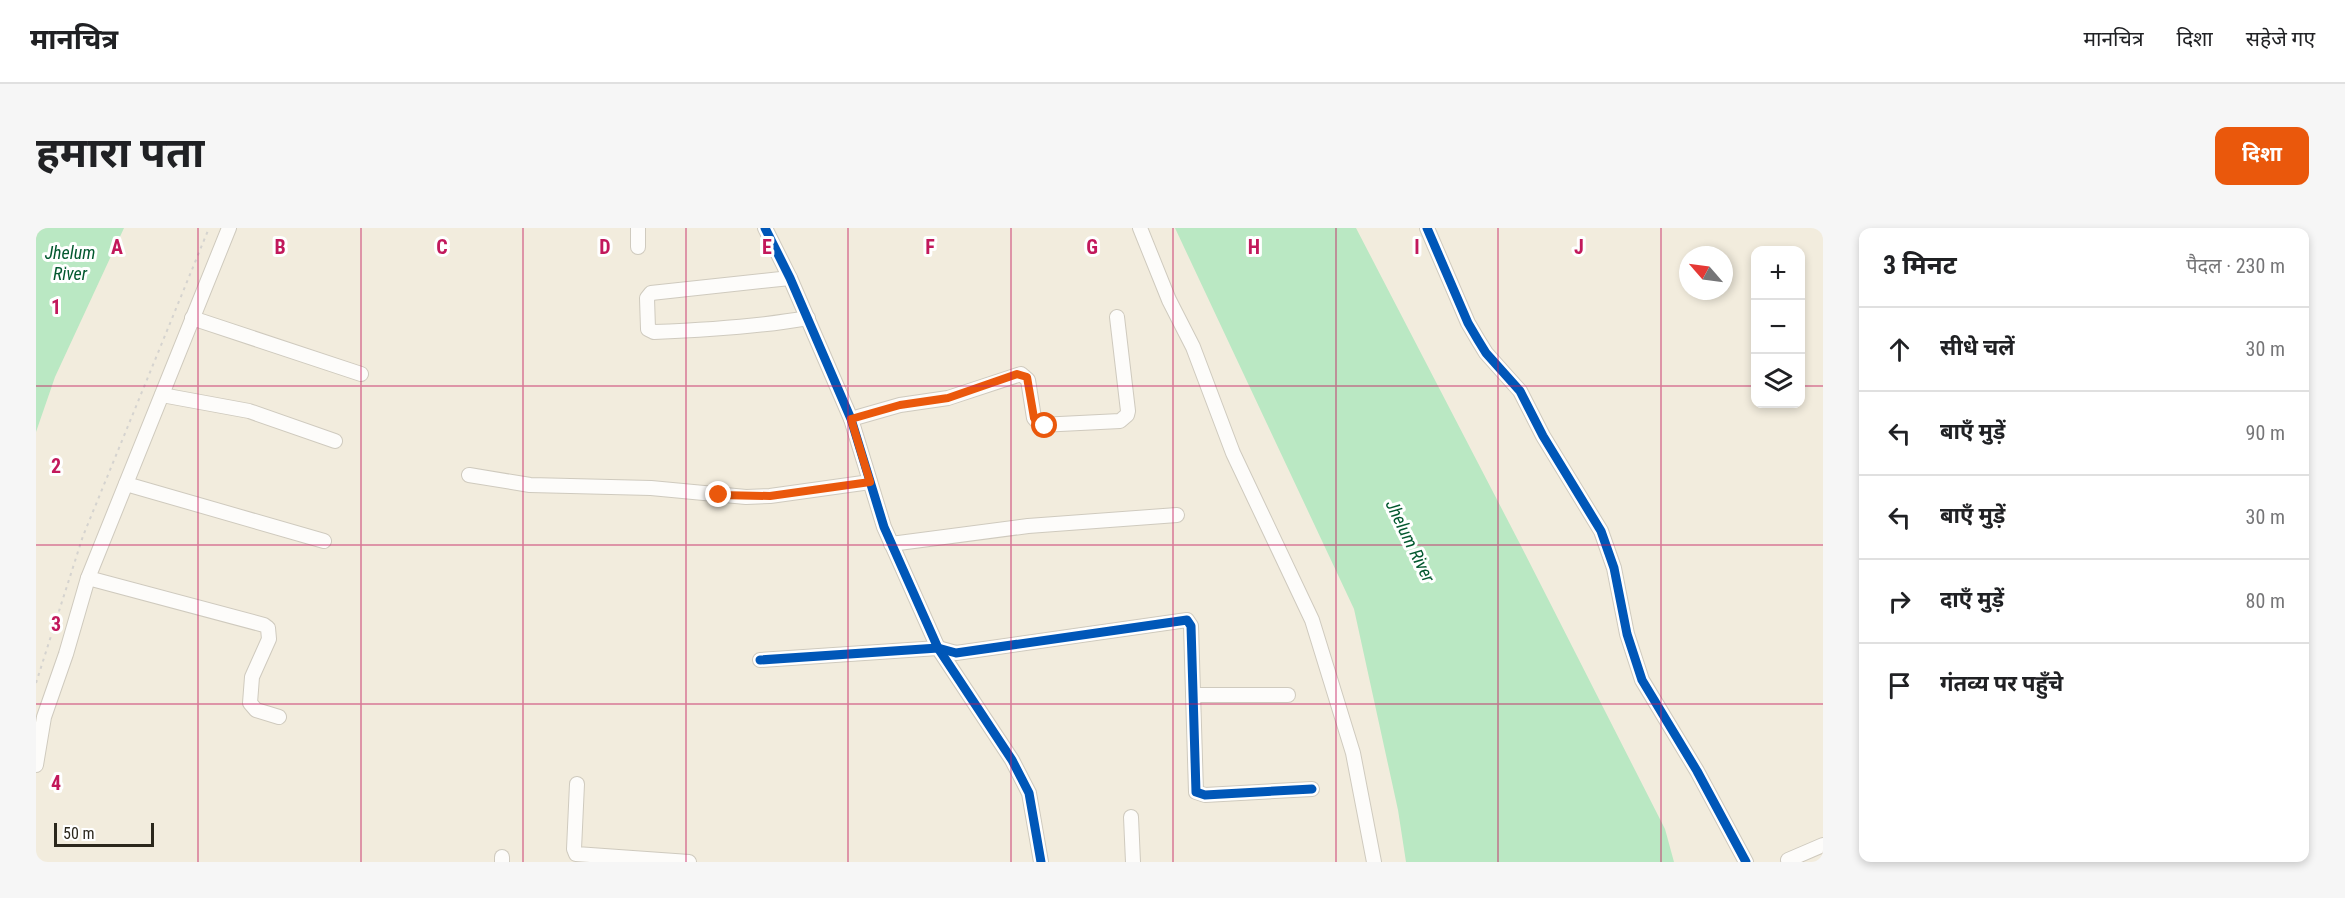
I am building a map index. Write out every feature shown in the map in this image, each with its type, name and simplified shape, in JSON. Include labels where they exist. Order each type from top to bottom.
[{"type":"street","points":[[36,765],[44,717],[88,578],[229,228]]},
{"type":"street","points":[[638,228],[638,247]]},
{"type":"street","points":[[765,228],[790,278],[851,419],[891,544],[938,648],[1011,760],[1029,793],[1041,862]]},
{"type":"street","points":[[1140,228],[1169,300],[1193,347],[1233,453],[1312,620],[1353,753],[1374,862]]},
{"type":"street","points":[[1427,228],[1473,332],[1486,353],[1520,391],[1601,531],[1614,568],[1627,634],[1642,680],[1697,771],[1746,862]]},
{"type":"street","points":[[790,278],[651,293],[646,298],[648,329],[654,332],[725,329],[808,318]]},
{"type":"street","points":[[851,419],[900,405],[948,398],[1021,374],[1028,380],[1034,418],[1040,425],[1120,421],[1127,416],[1128,411],[1117,317]]},
{"type":"street","points":[[192,318],[361,374]]},
{"type":"street","points":[[162,395],[249,411],[335,441]]},
{"type":"street","points":[[470,475],[530,485],[651,488],[746,497],[770,496],[870,482]]},
{"type":"street","points":[[126,484],[324,541]]},
{"type":"street","points":[[891,544],[1028,526],[1177,515]]},
{"type":"street","points":[[88,578],[264,625],[268,628],[269,639],[252,677],[250,703],[256,710],[279,717]]},
{"type":"street","points":[[760,660],[938,648],[956,653],[1187,620],[1191,626],[1196,792],[1205,795],[1312,789]]},
{"type":"street","points":[[1193,695],[1288,695]]},
{"type":"street","points":[[577,784],[574,849],[576,854],[689,862]]},
{"type":"street","points":[[1131,817],[1133,862]]},
{"type":"street","points":[[1788,860],[1823,845]]},
{"type":"path","points":[[36,684],[83,536],[209,228]]},
{"type":"water","name":"Jhelum River","points":[[36,228],[124,228],[55,377],[36,432]]},
{"type":"water","points":[[1175,228],[1356,228],[1665,829],[1674,862],[1406,862],[1398,810],[1354,609]]},
{"type":"cycle path","points":[[765,228],[790,278],[851,419],[884,527],[938,648],[1012,760],[1029,793],[1041,862]]},
{"type":"cycle path","points":[[1427,228],[1468,323],[1486,353],[1520,391],[1543,436],[1601,531],[1614,568],[1627,634],[1642,680],[1697,771],[1746,862]]},
{"type":"cycle path","points":[[760,660],[938,648],[956,653],[1187,620],[1191,626],[1196,792],[1205,795],[1312,789]]},
{"type":"route","points":[[719,495],[770,496],[870,482],[851,419],[919,400],[948,398],[1017,374],[1027,377],[1034,418],[1037,423],[1045,426]]}]
